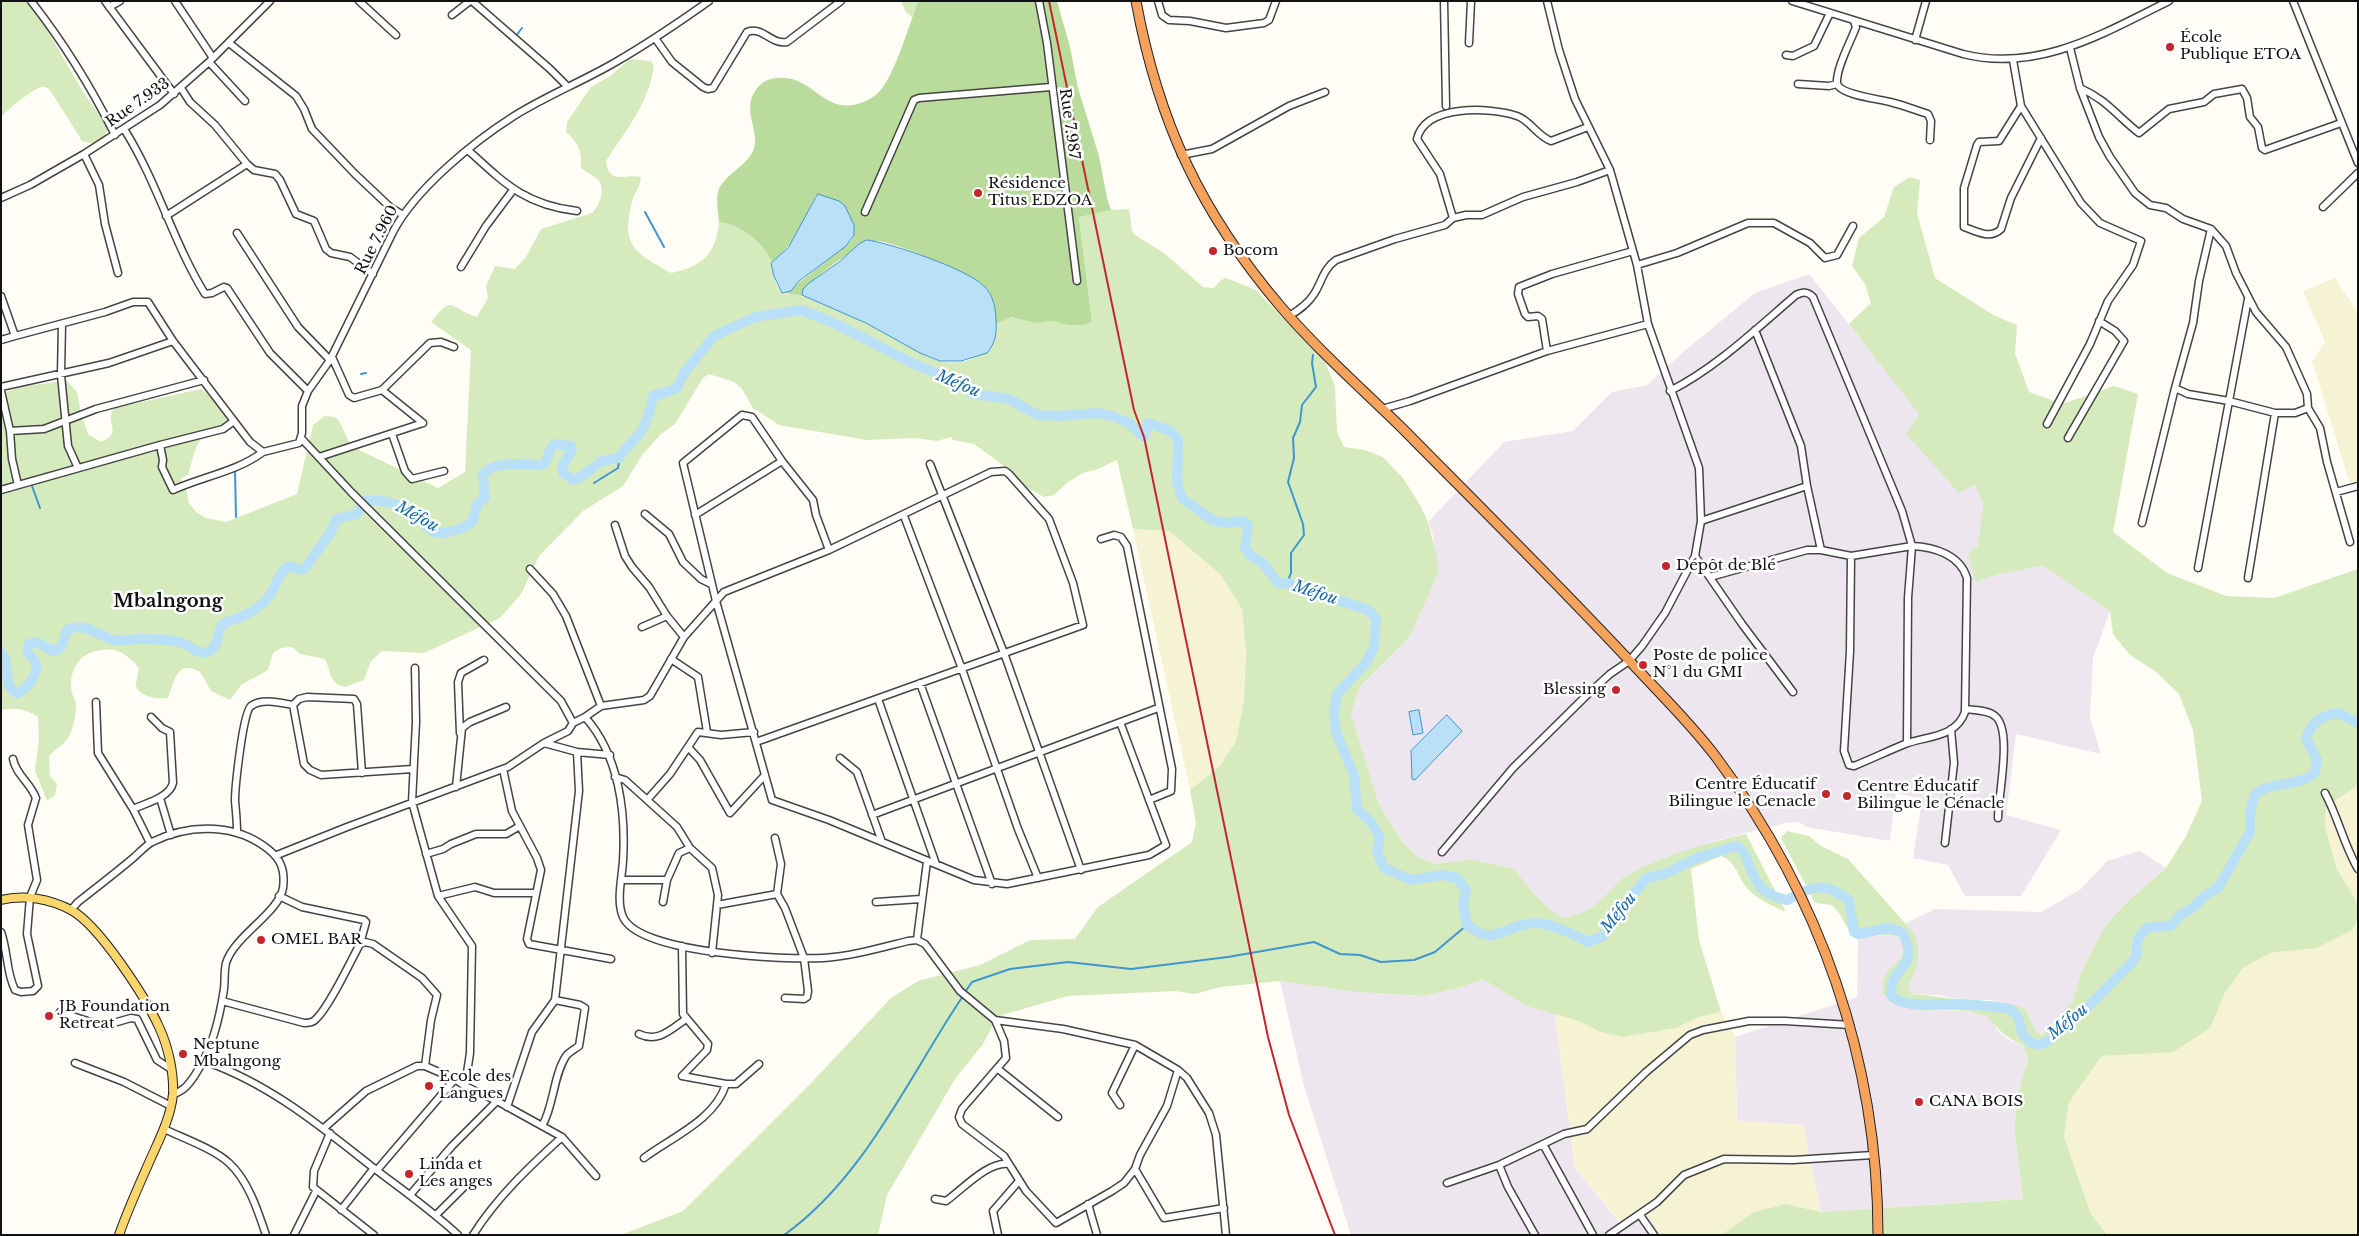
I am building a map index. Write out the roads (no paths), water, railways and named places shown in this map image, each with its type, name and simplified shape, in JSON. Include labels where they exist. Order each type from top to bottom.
[{"type":"highway","points":[[1136,1],[1157,92],[1180,155],[1225,234],[1261,283],[1289,316],[1382,408],[1689,724],[1716,758],[1764,828],[1795,883],[1816,928],[1836,977],[1850,1025],[1868,1108],[1878,1235]]},
{"type":"main road","points":[[1,900],[30,897],[71,910],[84,919],[99,936],[149,1006],[160,1028],[171,1069],[173,1094],[171,1106],[164,1129],[119,1235]]},
{"type":"street","points":[[31,1],[58,36],[115,135]]},
{"type":"street","points":[[105,1],[174,94]]},
{"type":"street","points":[[110,7],[120,1]]},
{"type":"street","points":[[175,1],[211,60],[245,101]]},
{"type":"street","name":"Rue 7.933","points":[[1,198],[30,186],[84,154],[174,94],[229,43],[270,1]]},
{"type":"street","points":[[359,1],[396,35]]},
{"type":"street","points":[[452,15],[471,1],[550,69],[568,87]]},
{"type":"street","name":"Rue 7.960","points":[[301,438],[302,406],[308,392],[331,358],[402,215],[427,187],[468,151],[513,116],[655,38],[709,1]]},
{"type":"street","points":[[655,38],[672,62],[703,87],[713,88],[747,32],[753,29],[778,42],[787,42],[841,1]]},
{"type":"street","name":"Rue 7.987","points":[[1039,1],[1047,43],[1051,87],[1077,280]]},
{"type":"street","points":[[1158,1],[1162,15],[1169,20],[1190,21],[1226,28],[1264,23],[1269,20],[1276,1]]},
{"type":"street","points":[[1444,1],[1446,106]]},
{"type":"street","points":[[1469,43],[1471,1]]},
{"type":"street","points":[[1442,852],[1536,744],[1596,687],[1629,661],[1657,627],[1695,556],[1701,521],[1699,468],[1670,391],[1648,324],[1637,264],[1610,170],[1575,99],[1561,58],[1547,1]]},
{"type":"street","points":[[1792,1],[1976,57],[2013,60],[2070,48],[2169,1]]},
{"type":"street","points":[[1818,9],[1820,1]]},
{"type":"street","points":[[1915,40],[1926,1]]},
{"type":"street","points":[[2293,1],[2340,123],[2358,163]]},
{"type":"street","points":[[1786,55],[1793,56],[1814,46],[1830,13]]},
{"type":"street","points":[[1854,21],[1856,27],[1838,73],[1837,84],[1840,88],[1865,98],[1889,102],[1928,114],[1931,121],[1930,140]]},
{"type":"street","points":[[229,43],[296,96],[304,109],[312,129],[390,208],[402,215]]},
{"type":"street","points":[[2070,48],[2080,88],[2103,144],[2135,193],[2150,205],[2166,208],[2183,219],[2211,229],[2226,246],[2256,312],[2286,347],[2307,394],[2308,408],[2320,428],[2350,542]]},
{"type":"street","points":[[2013,60],[2021,106],[2082,203],[2100,223],[2140,241],[2133,265],[2108,301],[2090,344],[2047,424]]},
{"type":"street","points":[[1798,84],[1830,86],[1837,84]]},
{"type":"street","points":[[864,212],[914,100],[1051,87]]},
{"type":"street","points":[[181,88],[190,102],[215,125],[247,164],[254,170],[275,174],[280,180],[298,217],[314,221],[326,249],[331,253],[350,257],[373,274]]},
{"type":"street","points":[[2080,88],[2102,99],[2114,108],[2119,117],[2139,133],[2152,120],[2169,109],[2204,102],[2214,94],[2242,89],[2247,98],[2250,117],[2258,126],[2262,148],[2265,150],[2340,123]]},
{"type":"street","points":[[1180,155],[1212,149],[1289,106],[1325,92]]},
{"type":"street","points":[[2021,106],[1999,141],[1979,142],[1977,145],[1964,188],[1964,227],[1983,234],[1992,235],[2001,229],[2011,198],[2041,138]]},
{"type":"street","points":[[1453,218],[1440,174],[1417,139],[1425,123],[1430,119],[1483,109],[1517,116],[1523,119],[1537,133],[1551,141],[1588,127]]},
{"type":"street","points":[[124,129],[186,259],[205,294],[224,287],[227,288],[270,353],[308,392]]},
{"type":"street","points":[[468,151],[514,190],[555,209],[577,211]]},
{"type":"street","points":[[84,154],[99,185],[105,224],[118,273]]},
{"type":"street","points":[[166,216],[247,164]]},
{"type":"street","points":[[1289,316],[1306,305],[1329,265],[1336,260],[1395,238],[1445,224],[1453,218],[1466,215],[1482,216],[1523,197],[1577,182],[1610,170]]},
{"type":"street","points":[[2323,207],[2358,173]]},
{"type":"street","points":[[461,267],[486,226],[514,190]]},
{"type":"street","points":[[1637,264],[1677,252],[1748,223],[1774,223],[1803,239],[1825,258],[1837,255],[1853,226]]},
{"type":"street","points":[[2142,524],[2193,323],[2199,281],[2211,229]]},
{"type":"street","points":[[237,233],[298,327],[331,358],[348,395],[354,398],[382,390],[430,342],[441,342],[454,347]]},
{"type":"street","points":[[1547,351],[1542,319],[1538,316],[1528,317],[1518,294],[1519,288],[1552,274],[1633,252]]},
{"type":"street","points":[[1670,391],[1693,379],[1796,295],[1803,292],[1813,296],[1902,511],[1912,546],[1908,598],[1907,743]]},
{"type":"street","points":[[1,296],[15,336]]},
{"type":"street","points":[[2198,568],[2248,298]]},
{"type":"street","points":[[1,340],[141,301],[148,302],[156,311],[173,341],[250,442],[263,452]]},
{"type":"street","points":[[2068,438],[2124,341],[2114,331],[2099,321]]},
{"type":"street","points":[[62,324],[62,375],[68,446],[78,468]]},
{"type":"street","points":[[1382,408],[1410,401],[1547,351],[1648,324]]},
{"type":"street","points":[[1755,330],[1801,446],[1807,486],[1821,550]]},
{"type":"street","points":[[1,387],[62,375],[109,363],[173,341]]},
{"type":"street","points":[[10,431],[44,429],[96,410],[204,380]]},
{"type":"street","points":[[2175,388],[2188,394],[2230,401],[2274,414],[2295,413],[2308,408]]},
{"type":"street","points":[[319,457],[423,423],[382,390]]},
{"type":"street","points":[[1,391],[10,431],[12,459],[18,485]]},
{"type":"street","points":[[2248,578],[2274,414]]},
{"type":"street","points":[[829,550],[816,515],[813,500],[782,461],[758,422],[752,417],[742,415],[683,463],[711,584],[772,800],[829,820],[974,880],[992,884],[1007,884],[1149,855],[1164,848],[1166,845],[1120,722]]},
{"type":"street","points":[[1,490],[223,429],[234,421]]},
{"type":"street","points":[[392,434],[405,471],[412,479],[444,471]]},
{"type":"street","points":[[160,445],[162,467],[173,490],[193,481],[247,464],[263,452],[299,443],[301,438],[352,493],[561,702],[574,723]]},
{"type":"street","points":[[695,515],[782,461]]},
{"type":"street","points":[[930,464],[1004,654],[1081,870]]},
{"type":"street","points":[[277,856],[412,802],[503,769],[544,743],[568,731],[574,723],[601,706],[644,700],[650,696],[684,637],[724,592],[829,550],[904,516],[991,472],[1005,471],[1049,519],[1073,583],[1083,625],[756,742]]},
{"type":"street","points":[[1701,521],[1807,486]]},
{"type":"street","points":[[2336,492],[2358,486]]},
{"type":"street","points":[[644,514],[670,534],[683,562],[700,578],[711,584]]},
{"type":"street","points":[[904,516],[1038,878]]},
{"type":"street","points":[[615,526],[629,562],[649,586],[667,616],[684,637]]},
{"type":"street","points":[[1101,539],[1114,535],[1121,536],[1126,546],[1172,770],[1173,783],[1168,794],[1149,800]]},
{"type":"street","points":[[1710,577],[1806,550],[1821,550],[1850,556],[1912,546],[1935,549],[1953,558],[1964,570],[1966,578],[1965,708],[1962,720],[1951,730],[1907,743],[1854,766],[1847,763],[1845,758],[1850,651],[1850,556]]},
{"type":"street","points":[[1695,556],[1765,657],[1793,692]]},
{"type":"street","points":[[530,569],[553,594],[566,616],[601,706]]},
{"type":"street","points":[[642,628],[667,616]]},
{"type":"street","points":[[671,659],[698,677],[707,732]]},
{"type":"street","points":[[456,787],[460,734],[458,682],[460,673],[484,660]]},
{"type":"street","points":[[414,668],[416,722],[412,802],[438,896],[472,946],[469,1019],[470,1053],[464,1086]]},
{"type":"street","points":[[920,684],[992,884]]},
{"type":"street","points":[[293,705],[299,699],[307,697],[354,699],[357,704],[362,773]]},
{"type":"street","points":[[878,699],[915,799],[936,864]]},
{"type":"street","points":[[96,702],[96,747],[98,754],[133,808],[150,843]]},
{"type":"street","points":[[237,832],[236,787],[242,751],[241,738],[247,710],[251,706],[262,702],[293,705]]},
{"type":"street","points":[[293,705],[304,764],[321,776],[413,769]]},
{"type":"street","points":[[460,734],[465,725],[506,706]]},
{"type":"street","points":[[872,815],[1158,708]]},
{"type":"street","points":[[1965,708],[1995,716],[2000,722],[2004,736],[2004,750],[1998,818]]},
{"type":"street","points":[[133,808],[160,798],[172,787],[173,782],[170,732],[162,728],[151,717]]},
{"type":"street","points":[[585,717],[605,744],[610,755],[620,797],[624,847],[620,907],[626,922],[633,930],[646,936],[712,953],[804,958],[854,954],[908,941],[917,940],[925,944],[960,991],[995,1020],[1004,1041],[1006,1058],[962,1108],[959,1117],[962,1124],[992,1146],[1010,1164],[1020,1181],[1048,1217],[1056,1223],[1119,1187],[1135,1169],[1140,1155],[1167,1106],[1178,1070]]},
{"type":"street","points":[[1945,844],[1954,763],[1951,730]]},
{"type":"street","points":[[647,800],[670,774],[698,732],[721,735],[754,732]]},
{"type":"street","points":[[544,743],[577,752],[610,755]]},
{"type":"street","points":[[688,747],[700,760],[730,813],[765,775]]},
{"type":"street","points":[[507,1107],[532,1032],[555,1000],[579,791],[577,752]]},
{"type":"street","points":[[840,758],[858,772],[882,842]]},
{"type":"street","points":[[1,932],[6,946],[6,958],[11,981],[15,990],[21,992],[33,991],[38,986],[27,934],[30,897],[37,876],[28,825],[36,798],[28,782],[17,771],[13,759]]},
{"type":"street","points":[[503,769],[512,810],[537,858],[541,870],[527,939],[529,944],[611,959]]},
{"type":"street","points":[[615,777],[625,780],[677,827],[690,848],[712,868],[718,895],[712,953]]},
{"type":"street","points":[[2325,793],[2335,810],[2346,847],[2358,869]]},
{"type":"street","points":[[160,798],[171,835]]},
{"type":"street","points":[[426,854],[443,849],[476,834],[506,834],[520,826]]},
{"type":"street","points":[[71,910],[78,902],[150,843],[171,835],[210,828],[237,832],[250,837],[277,856],[284,879],[282,891],[240,941],[226,962],[222,1001],[215,1034],[204,1061],[187,1087],[173,1094]]},
{"type":"street","points":[[775,838],[781,864],[777,894],[785,908],[804,958],[807,997],[804,999],[786,998]]},
{"type":"street","points":[[663,902],[667,880],[679,853],[690,848]]},
{"type":"street","points":[[917,940],[921,899],[926,881],[927,861]]},
{"type":"street","points":[[622,880],[667,880]]},
{"type":"street","points":[[438,896],[475,888],[494,893],[536,893]]},
{"type":"street","points":[[717,905],[777,894]]},
{"type":"street","points":[[222,1001],[304,1023],[316,1019],[334,992],[360,944],[366,922],[302,907],[279,896]]},
{"type":"street","points":[[876,902],[921,899]]},
{"type":"street","points":[[360,944],[365,942],[373,944],[422,978],[437,996],[431,1020],[426,1066]]},
{"type":"street","points":[[682,946],[682,1007],[686,1019],[708,1044],[707,1050],[682,1076],[726,1084],[742,1081],[759,1064]]},
{"type":"street","points":[[542,1126],[548,1116],[551,1099],[567,1054],[579,1046],[585,1008],[580,1005],[555,1000]]},
{"type":"street","points":[[60,1012],[103,1026],[131,1018],[138,1018],[157,1060],[171,1069]]},
{"type":"street","points":[[639,1034],[648,1038],[659,1038],[686,1019]]},
{"type":"street","points":[[995,1020],[1063,1029],[1136,1045],[1178,1070],[1187,1078],[1208,1112],[1216,1135],[1226,1235]]},
{"type":"street","points":[[1447,1183],[1499,1165],[1525,1151],[1544,1146],[1564,1134],[1586,1129],[1646,1072],[1690,1035],[1703,1030],[1749,1021],[1850,1025]]},
{"type":"street","points":[[1120,1105],[1112,1092],[1136,1045]]},
{"type":"street","points":[[204,1061],[266,1089],[324,1128],[410,1194],[436,1215],[454,1233]]},
{"type":"street","points":[[75,1063],[124,1082],[171,1106]]},
{"type":"street","points":[[324,1128],[366,1091],[417,1066],[426,1066],[455,1079],[464,1086],[497,1101],[562,1137],[596,1176]]},
{"type":"street","points":[[998,1068],[1058,1118]]},
{"type":"street","points":[[341,1210],[455,1079]]},
{"type":"street","points":[[644,1158],[684,1133],[719,1101],[726,1084]]},
{"type":"street","points":[[410,1194],[452,1146],[497,1101]]},
{"type":"street","points":[[164,1129],[230,1164],[247,1187],[259,1213],[266,1235]]},
{"type":"street","points":[[330,1133],[314,1171],[312,1181],[316,1191],[374,1235]]},
{"type":"street","points":[[473,1235],[487,1212],[529,1167],[562,1137]]},
{"type":"street","points":[[1544,1146],[1593,1235]]},
{"type":"street","points":[[1609,1235],[1640,1215],[1684,1175],[1724,1159],[1793,1160],[1873,1154]]},
{"type":"street","points":[[935,1199],[946,1200],[991,1168],[1000,1164],[1010,1164]]},
{"type":"street","points":[[1499,1165],[1508,1187],[1535,1235]]},
{"type":"street","points":[[1135,1169],[1164,1218],[1224,1208]]},
{"type":"street","points":[[998,1235],[993,1211],[1020,1181]]},
{"type":"street","points":[[436,1215],[466,1185]]},
{"type":"street","points":[[294,1235],[316,1191]]},
{"type":"street","points":[[1088,1204],[1097,1235]]},
{"type":"street","points":[[1640,1215],[1654,1235]]},
{"type":"water","points":[[818,194],[839,201],[845,206],[854,225],[854,235],[846,246],[799,281],[791,291],[782,293],[774,276],[771,263],[788,248]]},
{"type":"water","points":[[867,240],[893,246],[946,265],[975,279],[984,286],[992,298],[996,316],[995,338],[987,353],[961,361],[940,361],[920,353],[866,323],[802,295],[803,289],[809,283],[839,262],[859,244]]},
{"type":"water","points":[[1419,710],[1423,733],[1413,735],[1409,712]]},
{"type":"water","points":[[1447,715],[1462,731],[1415,780],[1412,779],[1411,751]]},
{"type":"waterway","points":[[515,37],[522,28]]},
{"type":"waterway","points":[[645,212],[664,247]]},
{"type":"waterway","name":"Méfou","points":[[1,653],[6,663],[9,685],[17,693],[27,686],[36,669],[33,658],[27,652],[29,644],[36,642],[53,651],[57,650],[62,645],[67,630],[74,628],[86,628],[117,641],[160,639],[183,643],[196,651],[207,652],[214,647],[224,623],[245,615],[263,604],[272,592],[280,575],[289,566],[302,570],[305,568],[331,532],[336,519],[357,514],[365,501],[386,502],[398,506],[416,517],[431,531],[443,533],[460,529],[472,522],[478,503],[485,498],[483,475],[494,467],[511,464],[543,465],[555,444],[571,446],[572,450],[563,465],[563,473],[573,480],[579,478],[602,461],[619,458],[624,450],[640,434],[648,417],[654,395],[677,388],[684,373],[714,336],[755,317],[801,310],[832,322],[914,364],[948,378],[973,394],[1009,399],[1038,415],[1058,416],[1098,413],[1112,416],[1129,423],[1144,437],[1148,423],[1171,431],[1178,440],[1177,483],[1182,498],[1212,520],[1226,523],[1243,521],[1248,525],[1245,548],[1251,556],[1262,562],[1279,584],[1287,583],[1368,610],[1376,618],[1374,647],[1366,663],[1337,694],[1334,712],[1336,732],[1354,775],[1357,809],[1371,822],[1380,837],[1377,851],[1384,868],[1411,880],[1442,875],[1457,878],[1466,890],[1463,904],[1467,925],[1477,932],[1486,935],[1494,935],[1525,924],[1536,923],[1556,927],[1588,942],[1603,936],[1615,921],[1623,906],[1647,878],[1665,874],[1697,858],[1736,846],[1744,853],[1758,884],[1768,893],[1787,900],[1811,889],[1825,888],[1832,890],[1849,900],[1854,932],[1858,934],[1888,928],[1902,932],[1909,953],[1893,982],[1891,994],[1896,1000],[1917,1004],[1965,1004],[2010,1009],[2018,1017],[2022,1033],[2030,1042],[2039,1045],[2050,1040],[2087,1008],[2134,960],[2137,953],[2137,942],[2141,934],[2149,927],[2171,926],[2181,914],[2191,909],[2206,895],[2218,888],[2250,832],[2250,813],[2255,794],[2269,787],[2301,780],[2315,773],[2317,760],[2306,738],[2314,724],[2327,716],[2338,713],[2358,723]]},
{"type":"waterway","points":[[1287,583],[1291,573],[1291,553],[1304,535],[1303,524],[1288,482],[1294,458],[1293,438],[1300,422],[1302,405],[1316,387],[1312,363],[1313,355]]},
{"type":"waterway","points":[[361,374],[366,373]]},
{"type":"waterway","points":[[594,483],[618,468],[619,462]]},
{"type":"waterway","points":[[235,471],[236,517]]},
{"type":"waterway","points":[[32,486],[40,508]]},
{"type":"waterway","points":[[965,992],[972,982],[1010,969],[1068,962],[1131,969],[1228,957],[1314,942],[1340,954],[1360,955],[1381,962],[1414,960],[1435,952],[1467,925]]},
{"type":"waterway","points":[[784,1235],[812,1212],[862,1156],[963,996]]},
{"type":"railway","points":[[1049,1],[1134,410],[1144,437],[1268,1037],[1289,1115],[1335,1235]]},
{"type":"place","name":"École Publique ETOA","points":[[2170,47]]},
{"type":"place","name":"Résidence Titus EDZOA","points":[[978,193]]},
{"type":"place","name":"Bocom","points":[[1213,251]]},
{"type":"place","name":"Dépôt de Blé","points":[[1666,566]]},
{"type":"place","name":"Poste de police N°1 du GMI","points":[[1643,665]]},
{"type":"place","name":"Blessing","points":[[1616,690]]},
{"type":"place","name":"Centre Éducatif Bilingue le Cenacle","points":[[1826,794]]},
{"type":"place","name":"Centre Éducatif Bilingue le Cénacle","points":[[1847,796]]},
{"type":"place","name":"OMEL BAR","points":[[261,940]]},
{"type":"place","name":"JB Foundation Retreat","points":[[49,1016]]},
{"type":"place","name":"Neptune Mbalngong","points":[[183,1054]]},
{"type":"place","name":"Ecole des Langues","points":[[429,1086]]},
{"type":"place","name":"CANA BOIS","points":[[1919,1102]]},
{"type":"place","name":"Linda et Les anges","points":[[409,1174]]},
{"type":"district","name":"Mbalngong","points":[[168,602]]}]
